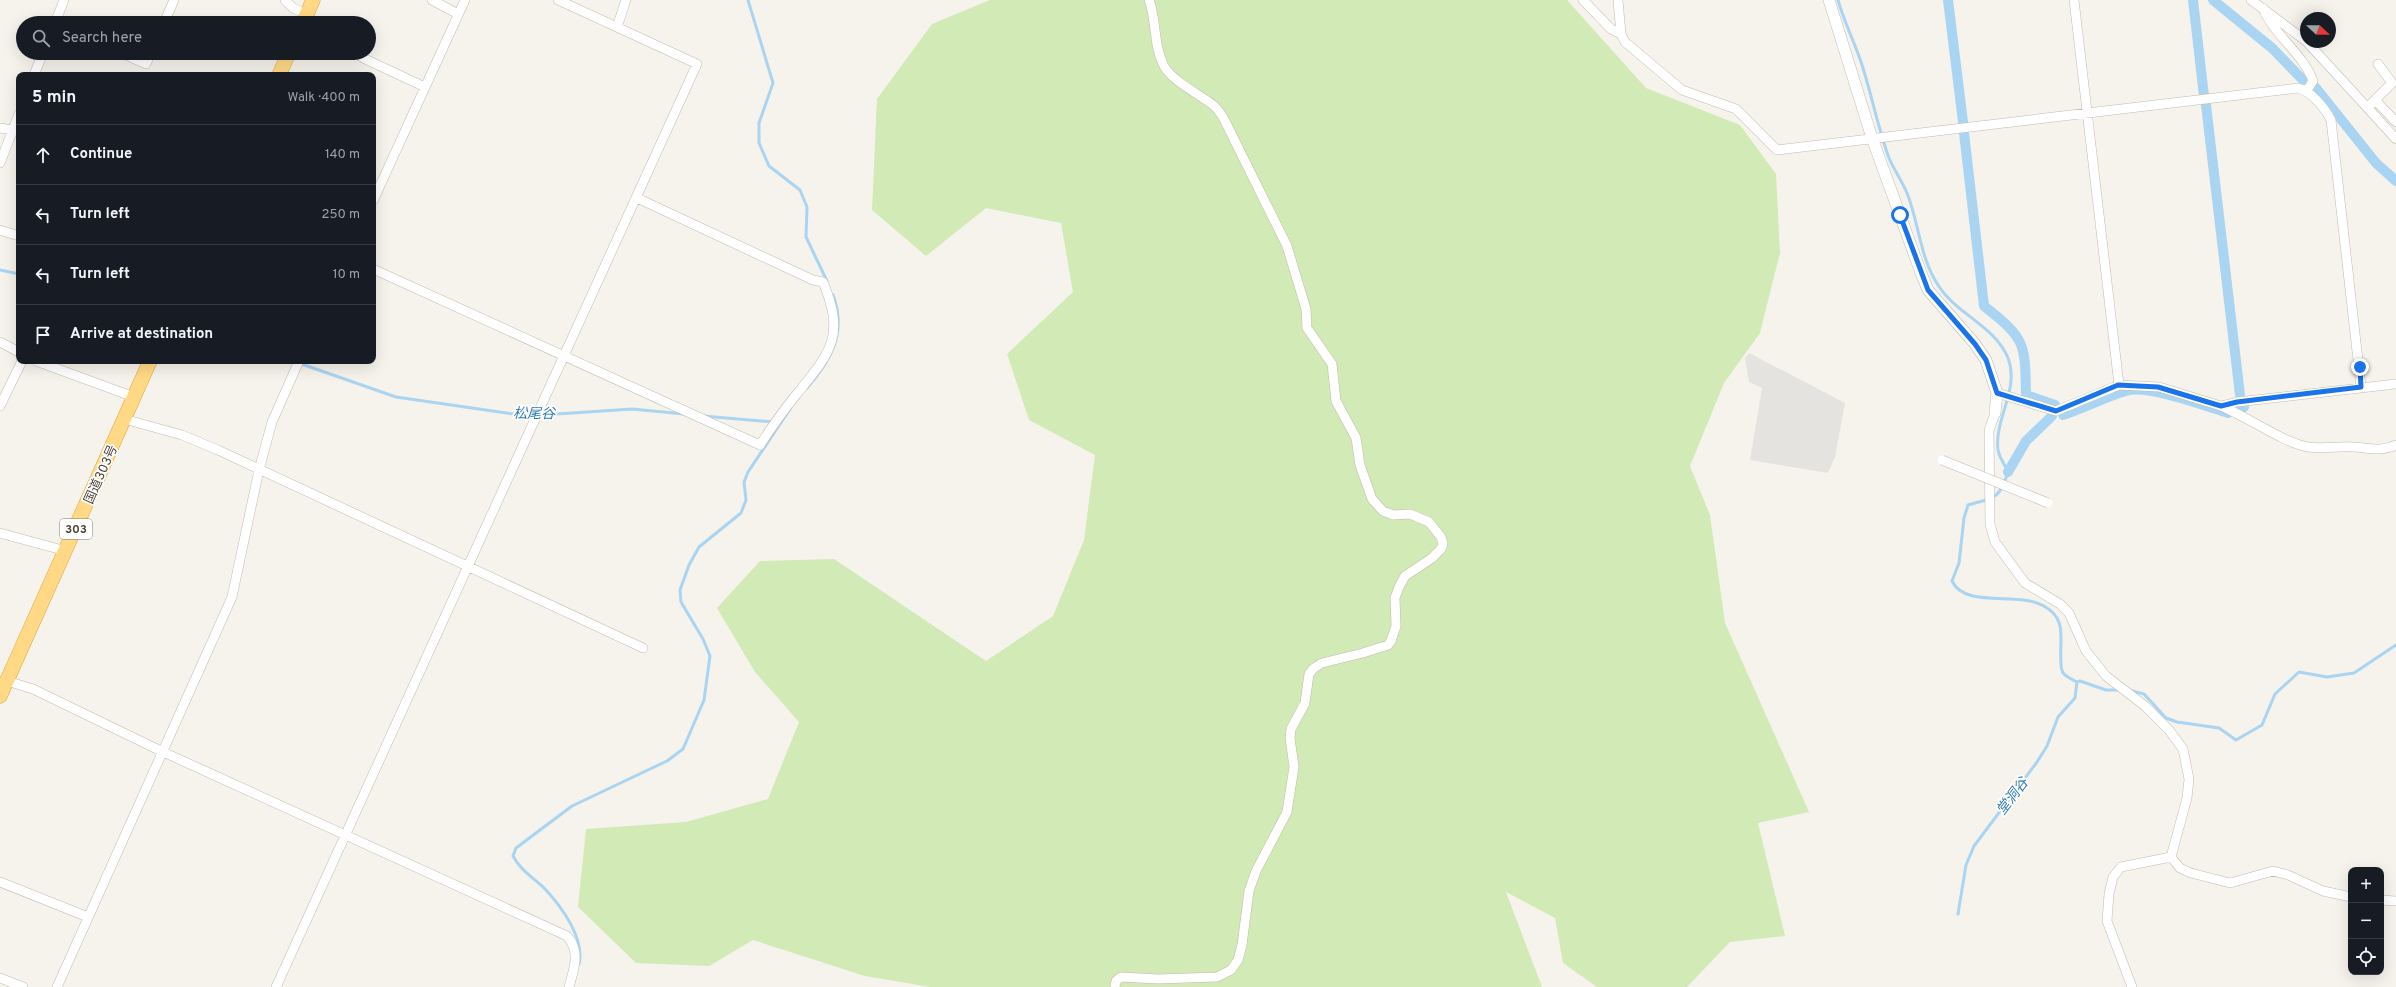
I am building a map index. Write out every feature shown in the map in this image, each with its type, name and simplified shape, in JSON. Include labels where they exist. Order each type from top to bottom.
[{"type":"highway","points":[[309,16],[313,0]]},
{"type":"highway","points":[[280,72],[286,60]]},
{"type":"highway","name":"国道303号","points":[[0,696],[66,552],[149,364]]},
{"type":"street","points":[[58,16],[64,0]]},
{"type":"street","points":[[167,16],[174,0]]},
{"type":"street","points":[[285,0],[304,16]]},
{"type":"street","points":[[432,0],[458,14]]},
{"type":"street","points":[[376,194],[465,0]]},
{"type":"street","points":[[276,987],[469,567],[697,64],[558,0]]},
{"type":"street","points":[[617,27],[626,0]]},
{"type":"street","points":[[1115,987],[1116,981],[1121,977],[1217,977],[1231,970],[1238,960],[1242,945],[1249,891],[1256,871],[1287,812],[1294,766],[1290,738],[1291,729],[1305,703],[1306,682],[1309,674],[1314,668],[1322,663],[1388,645],[1391,641],[1396,626],[1395,598],[1399,587],[1405,576],[1432,558],[1441,550],[1443,544],[1442,537],[1429,522],[1410,514],[1394,515],[1383,511],[1372,499],[1360,465],[1356,438],[1336,401],[1332,364],[1307,328],[1304,303],[1287,246],[1224,119],[1214,106],[1171,75],[1164,67],[1158,50],[1154,12],[1149,0]]},
{"type":"street","points":[[1583,0],[1611,29],[1621,34]]},
{"type":"street","points":[[1618,0],[1621,34],[1625,42],[1682,90],[1736,109],[1777,150],[2298,88],[2307,90],[2327,112],[2332,120],[2361,387]]},
{"type":"street","points":[[1829,0],[1872,138],[1928,290],[1975,344],[1986,360],[1997,393],[1989,431],[1990,524],[1995,542],[2025,583],[2060,604],[2069,613],[2086,651],[2106,676],[2150,711],[2169,730],[2182,749],[2189,779],[2188,791],[2171,857]]},
{"type":"street","points":[[2074,0],[2118,385]]},
{"type":"street","points":[[2251,0],[2300,36]]},
{"type":"street","points":[[2263,8],[2268,22],[2287,41],[2310,74],[2313,81],[2307,90]]},
{"type":"street","points":[[2312,48],[2396,138]]},
{"type":"street","points":[[35,72],[40,60]]},
{"type":"street","points":[[137,60],[146,64],[148,60]]},
{"type":"street","points":[[367,60],[425,87]]},
{"type":"street","points":[[2367,107],[2392,83],[2378,64]]},
{"type":"street","points":[[2375,100],[2396,122]]},
{"type":"street","points":[[0,128],[16,131],[0,163]]},
{"type":"street","points":[[376,270],[760,445],[795,395],[819,368],[832,344],[834,320],[831,302],[823,282],[813,280],[637,198]]},
{"type":"street","points":[[0,230],[16,235]]},
{"type":"street","points":[[0,342],[16,350]]},
{"type":"street","points":[[0,406],[21,364]]},
{"type":"street","points":[[44,364],[134,397]]},
{"type":"street","points":[[57,987],[161,751],[232,598],[259,470],[272,422],[298,364]]},
{"type":"street","points":[[2221,406],[2237,402],[2396,384]]},
{"type":"street","points":[[1997,393],[2056,411],[2118,385],[2158,387],[2221,406],[2248,418],[2285,438],[2308,447],[2350,446],[2380,450],[2396,444]]},
{"type":"street","points":[[124,419],[182,436],[259,470],[643,648]]},
{"type":"street","points":[[1942,460],[2048,503]]},
{"type":"street","points":[[0,533],[66,552]]},
{"type":"street","points":[[7,681],[33,689],[161,751],[567,936],[574,944],[577,954],[569,987]]},
{"type":"street","points":[[2171,857],[2180,868],[2191,873],[2230,883],[2273,871],[2288,875],[2323,891],[2348,896]]},
{"type":"street","points":[[2132,987],[2107,921],[2109,894],[2113,877],[2121,867],[2171,857]]},
{"type":"street","points":[[0,882],[88,917]]},
{"type":"street","points":[[2384,900],[2396,901]]},
{"type":"street","points":[[0,978],[23,987]]},
{"type":"green space","points":[[990,0],[1567,0],[1646,88],[1740,125],[1776,174],[1780,253],[1760,333],[1724,383],[1690,466],[1710,515],[1725,623],[1809,812],[1758,823],[1785,936],[1730,942],[1687,987],[1597,987],[1563,963],[1555,918],[1506,892],[1542,987],[930,987],[865,976],[753,940],[709,966],[636,963],[578,907],[586,829],[686,822],[768,799],[799,722],[755,672],[717,608],[760,561],[834,559],[986,661],[1053,616],[1084,540],[1095,455],[1029,420],[1007,354],[1073,292],[1061,223],[986,208],[926,256],[872,210],[877,99],[932,24]]},
{"type":"shaded area","points":[[1749,353],[1845,403],[1835,457],[1828,473],[1750,460],[1762,388],[1749,382],[1745,358]]},
{"type":"waterway","points":[[748,0],[773,83],[759,123],[759,143],[769,166],[800,190],[807,207],[806,237],[827,281]]},
{"type":"waterway","points":[[1838,0],[1862,65],[1885,147],[1911,204],[1923,252],[1932,275],[1946,295],[1994,337],[2008,358],[2011,370],[2009,393],[1998,438],[1998,450],[2008,472],[1999,493],[1990,498],[1968,505],[1964,518],[1959,563],[1952,581],[1959,589],[1968,595],[2033,602],[2052,611],[2061,630],[2062,672],[2077,682],[2080,681],[2106,690],[2120,690]]},
{"type":"waterway","points":[[1948,0],[1963,122]]},
{"type":"waterway","points":[[2193,0],[2204,96]]},
{"type":"waterway","points":[[2213,0],[2272,48],[2303,80]]},
{"type":"waterway","points":[[2316,88],[2376,163],[2396,181]]},
{"type":"waterway","points":[[2206,105],[2240,395]]},
{"type":"waterway","points":[[1964,133],[1984,306],[2008,327],[2020,343],[2025,364],[2026,395],[2055,405]]},
{"type":"waterway","name":"松尾谷","points":[[0,270],[16,273]]},
{"type":"waterway","points":[[807,388],[823,367],[834,345],[838,321],[837,308],[833,295]]},
{"type":"waterway","name":"松尾谷","points":[[302,364],[396,397],[527,416],[632,409],[684,414]]},
{"type":"waterway","points":[[2063,415],[2118,393],[2136,390],[2148,390],[2162,393],[2228,413]]},
{"type":"waterway","points":[[2238,409],[2244,407]]},
{"type":"waterway","points":[[579,964],[579,944],[571,924],[552,896],[523,870],[516,861],[513,856],[516,848],[572,806],[667,761],[683,749],[704,700],[710,656],[703,639],[681,602],[680,590],[689,565],[699,547],[741,513],[746,500],[744,482],[748,472],[790,409]]},
{"type":"waterway","name":"松尾谷","points":[[703,416],[774,422]]},
{"type":"waterway","points":[[2008,472],[2026,441],[2052,416]]},
{"type":"waterway","points":[[2128,690],[2144,694],[2166,718],[2177,722],[2219,728],[2236,740],[2262,725],[2275,694],[2299,672],[2327,677],[2354,673],[2396,645]]},
{"type":"waterway","name":"堂洞谷","points":[[1958,914],[1966,865],[1974,846],[2037,762],[2047,746],[2058,717],[2075,698],[2077,682]]},
{"type":"route","points":[[1900,215],[1928,290],[1975,344],[1986,360],[1997,393],[2048,410],[2056,411],[2118,385],[2158,387],[2221,406],[2237,402],[2345,390],[2361,387],[2360,367]]}]
